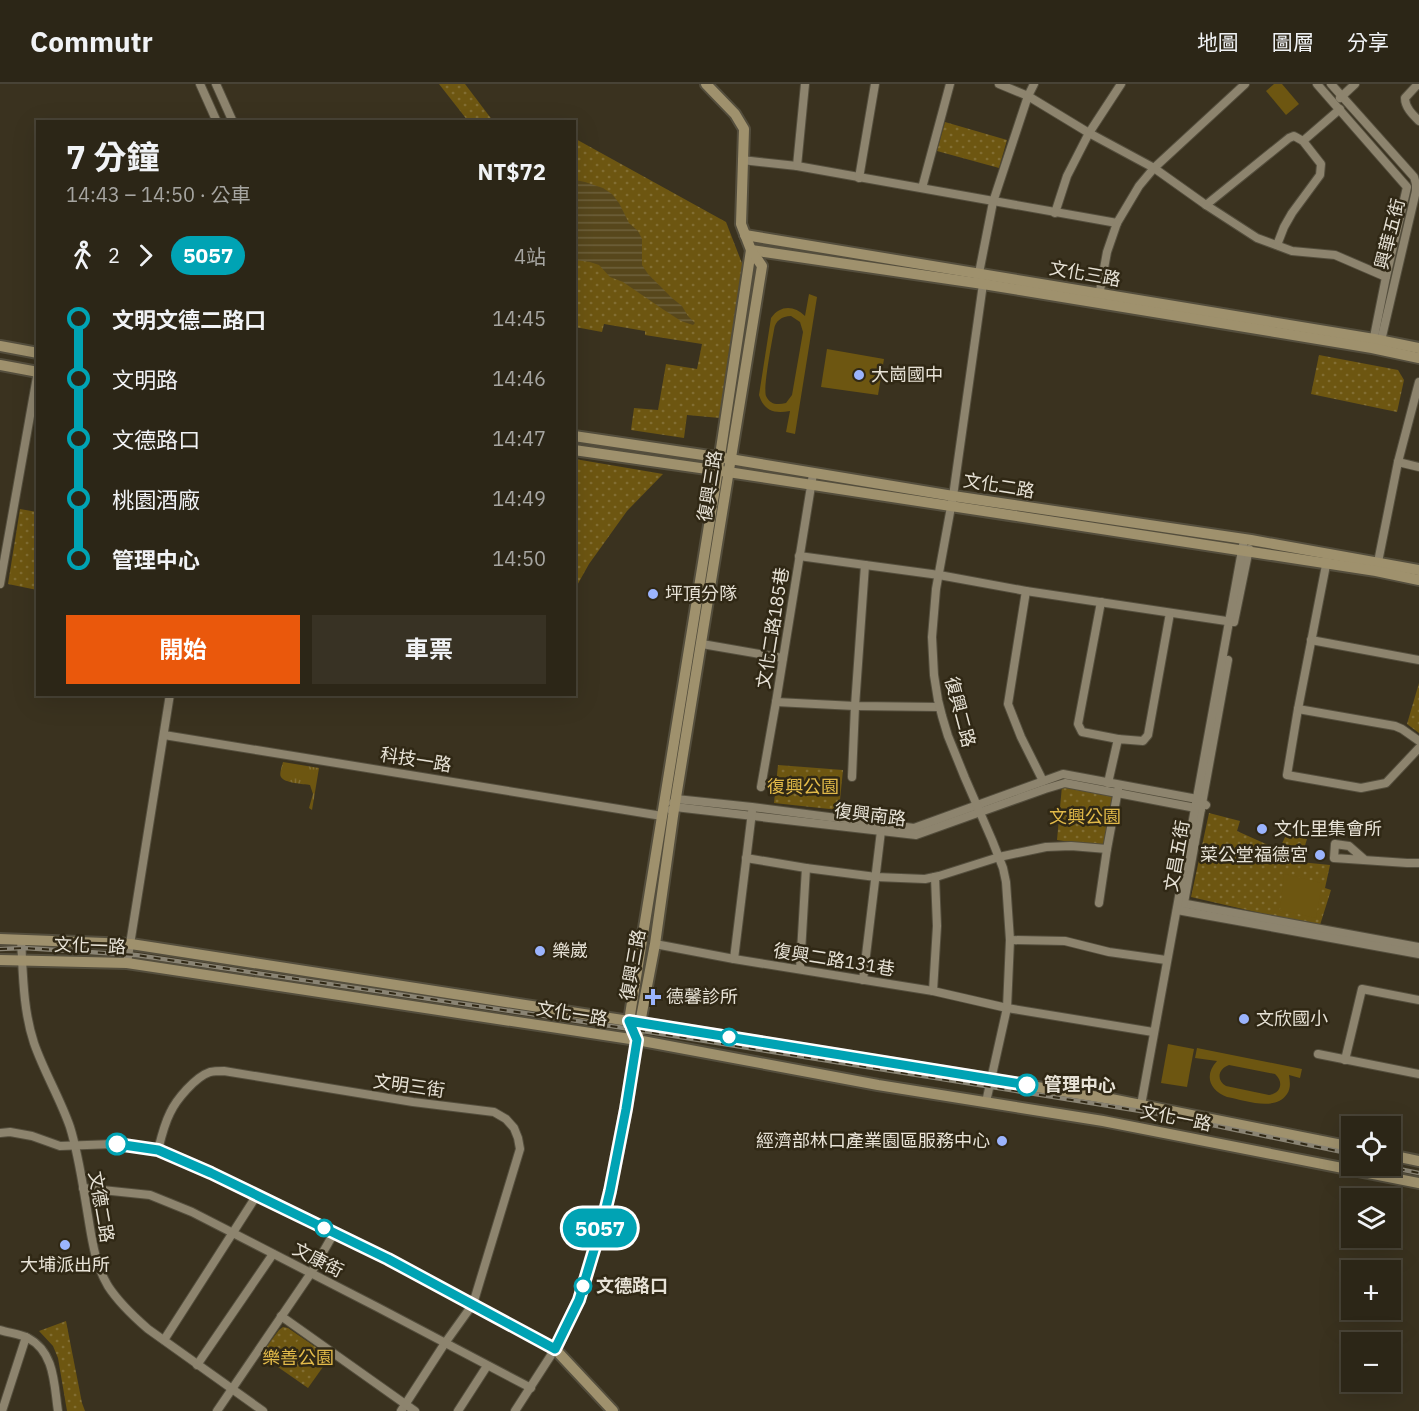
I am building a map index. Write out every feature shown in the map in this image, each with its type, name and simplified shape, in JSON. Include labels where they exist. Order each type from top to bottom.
[{"type":"street","points":[[200,84],[216,120]]},
{"type":"street","points":[[216,84],[232,120]]},
{"type":"street","name":"復興三路","points":[[635,1022],[655,944],[676,803],[684,714],[725,459],[762,266],[751,250],[741,224],[744,129],[735,114],[706,84]]},
{"type":"street","points":[[797,166],[805,84]]},
{"type":"street","points":[[859,178],[875,84]]},
{"type":"street","points":[[921,188],[950,84]]},
{"type":"street","points":[[999,84],[1028,96],[1089,133],[1154,168],[1257,238],[1292,251],[1335,255],[1386,277]]},
{"type":"street","name":"復興二路","points":[[986,1102],[1007,1008],[1011,940],[1006,882],[1004,868],[948,736],[939,707],[933,666],[933,612],[952,501],[993,202],[1034,84]]},
{"type":"street","points":[[1055,213],[1067,176],[1089,133],[1121,84]]},
{"type":"street","points":[[1099,298],[1107,252],[1117,223],[1139,186],[1154,168],[1245,84]]},
{"type":"street","name":"興華五街","points":[[1317,84],[1407,188],[1386,277],[1376,344]]},
{"type":"street","points":[[1303,141],[1334,103],[1338,88],[1355,84]]},
{"type":"street","points":[[1418,84],[1405,98],[1405,103],[1419,121]]},
{"type":"street","name":"興華五街","points":[[1338,88],[1414,177],[1416,184],[1376,344]]},
{"type":"street","points":[[1206,205],[1289,138],[1294,136],[1303,141],[1321,164],[1320,175],[1292,213],[1277,245]]},
{"type":"street","points":[[742,160],[797,166],[1117,223]]},
{"type":"street","name":"文化三路","points":[[745,235],[1099,298],[1376,344],[1419,348]]},
{"type":"street","name":"文化三路","points":[[751,250],[981,278]]},
{"type":"street","name":"文化三路","points":[[1376,344],[1419,358]]},
{"type":"street","points":[[0,346],[36,353]]},
{"type":"street","points":[[0,365],[36,372]]},
{"type":"street","points":[[0,584],[36,378]]},
{"type":"street","points":[[1377,566],[1398,462],[1419,382]]},
{"type":"street","name":"文化二路","points":[[576,436],[725,459],[812,479]]},
{"type":"street","name":"文化二路","points":[[576,450],[723,471],[812,479],[1246,551],[1327,558],[1419,570]]},
{"type":"street","points":[[1398,462],[1419,467]]},
{"type":"street","name":"復興三路","points":[[637,1040],[635,1022],[662,816],[702,644],[723,471]]},
{"type":"street","name":"文化二路185巷","points":[[761,787],[812,479]]},
{"type":"street","name":"文化二路","points":[[952,501],[1248,539],[1327,558]]},
{"type":"street","name":"文昌五街","points":[[1141,1105],[1166,960],[1180,905],[1200,805],[1248,539]]},
{"type":"street","points":[[800,556],[939,575],[1026,591],[1232,622]]},
{"type":"street","points":[[1327,558],[1287,775],[1361,788],[1386,783],[1419,748]]},
{"type":"street","points":[[852,777],[865,565]]},
{"type":"street","name":"文化二路","points":[[1377,566],[1419,580]]},
{"type":"street","points":[[1026,591],[1008,704],[1021,737],[1043,781]]},
{"type":"street","points":[[1101,602],[1078,724],[1082,732],[1118,739],[1143,741],[1148,735],[1170,613]]},
{"type":"street","points":[[1311,640],[1419,660]]},
{"type":"street","points":[[702,644],[783,658]]},
{"type":"street","points":[[127,963],[170,696]]},
{"type":"street","points":[[776,702],[939,707]]},
{"type":"street","points":[[1298,709],[1395,726],[1419,741]]},
{"type":"street","name":"科技一路","points":[[164,735],[662,816]]},
{"type":"street","points":[[1108,783],[1118,739]]},
{"type":"street","name":"復興南路","points":[[676,803],[752,807],[914,828],[979,808],[1063,774],[1108,783],[1119,790]]},
{"type":"street","name":"復興南路","points":[[979,808],[1065,783],[1200,805]]},
{"type":"street","points":[[1099,903],[1119,790]]},
{"type":"street","points":[[662,816],[676,803]]},
{"type":"street","name":"復興南路","points":[[676,803],[751,817],[916,835],[954,817]]},
{"type":"street","points":[[734,958],[752,807]]},
{"type":"street","points":[[863,980],[881,831]]},
{"type":"street","points":[[746,858],[876,877],[925,879],[999,856],[1046,847],[1071,846],[1107,849]]},
{"type":"street","points":[[1365,860],[1419,863]]},
{"type":"street","points":[[800,969],[806,868]]},
{"type":"street","points":[[933,991],[937,926],[935,877]]},
{"type":"street","points":[[1180,905],[1374,942],[1419,947]]},
{"type":"street","name":"文化一路","points":[[0,939],[130,944],[1112,1099],[1341,1145]]},
{"type":"street","name":"文德二路","points":[[21,939],[27,1018],[37,1050],[69,1125],[75,1145],[91,1241],[102,1275],[119,1302],[130,1314],[263,1411]]},
{"type":"street","points":[[1011,940],[1065,941],[1109,952],[1166,960]]},
{"type":"street","points":[[1374,942],[1419,954]]},
{"type":"street","name":"復興二路131巷","points":[[655,944],[933,991],[1007,1008],[1154,1032]]},
{"type":"street","name":"文化一路","points":[[0,960],[127,963],[637,1040],[870,1084],[1103,1121],[1419,1183]]},
{"type":"street","points":[[1345,1060],[1362,989],[1419,1000]]},
{"type":"street","points":[[515,1411],[555,1349],[579,1300],[603,1220],[626,1109],[637,1040]]},
{"type":"street","points":[[1318,1054],[1419,1074]]},
{"type":"street","name":"文明三街","points":[[158,1150],[170,1111],[199,1077],[211,1071],[224,1071],[413,1102],[494,1112],[506,1119],[514,1128],[520,1149],[473,1304]]},
{"type":"street","points":[[0,1133],[10,1132],[32,1136],[60,1146],[114,1144],[158,1150],[211,1173],[388,1259],[555,1349],[613,1411]]},
{"type":"street","points":[[1401,1157],[1419,1161]]},
{"type":"street","name":"文康街","points":[[83,1188],[150,1196],[192,1212],[531,1388]]},
{"type":"street","points":[[164,1340],[257,1195]]},
{"type":"street","points":[[217,1411],[311,1273],[334,1233]]},
{"type":"street","points":[[197,1365],[273,1254]]},
{"type":"street","points":[[403,1408],[473,1304]]},
{"type":"street","points":[[281,1316],[403,1408],[415,1411]]},
{"type":"street","points":[[0,1330],[26,1337],[39,1345],[47,1355],[58,1411]]},
{"type":"street","points":[[2,1411],[26,1337]]},
{"type":"street","points":[[458,1411],[487,1365]]},
{"type":"green space","points":[[439,84],[465,84],[492,120],[467,120]]},
{"type":"green space","points":[[1274,84],[1282,84],[1299,104],[1286,115],[1266,91]]},
{"type":"green space","points":[[945,122],[1007,140],[999,168],[937,151]]},
{"type":"green space","points":[[576,139],[726,222],[745,271],[720,418],[687,415],[684,438],[631,430],[634,408],[658,410],[666,364],[697,369],[702,344],[645,335],[645,331],[604,324],[602,332],[576,327]]},
{"type":"green space","points":[[809,294],[817,297],[795,434],[786,432],[790,411],[770,410],[764,405],[759,395],[771,318],[787,308],[801,312],[805,316]],"holes":[[[788,316],[800,322],[803,332],[792,395],[786,403],[774,404],[768,399],[765,391],[775,327],[782,318]]]},
{"type":"green space","points":[[827,349],[884,359],[878,395],[821,387]]},
{"type":"green space","points":[[1319,355],[1398,370],[1404,380],[1397,412],[1311,394]]},
{"type":"green space","points":[[576,459],[663,474],[627,511],[589,564],[576,587]]},
{"type":"green space","points":[[20,509],[36,512],[36,590],[8,584]]},
{"type":"green space","points":[[1419,683],[1419,733],[1407,724]]},
{"type":"green space","points":[[283,762],[319,768],[312,810],[309,808],[313,794],[310,785],[283,779],[280,774]]},
{"type":"green space","name":"復興公園","points":[[778,765],[843,770],[839,810],[774,803]]},
{"type":"green space","name":"文興公園","points":[[1062,786],[1115,797],[1104,847],[1057,840]]},
{"type":"green space","points":[[1209,813],[1240,821],[1237,831],[1279,850],[1286,835],[1307,839],[1300,862],[1330,865],[1325,888],[1331,890],[1320,925],[1191,897]]},
{"type":"green space","points":[[1284,874],[1322,883],[1316,918],[1280,910]]},
{"type":"green space","points":[[1168,1044],[1194,1049],[1187,1087],[1161,1083]]},
{"type":"green space","points":[[1197,1048],[1302,1069],[1300,1078],[1289,1075],[1289,1089],[1282,1099],[1267,1104],[1221,1094],[1210,1082],[1213,1066],[1217,1061],[1195,1058]],"holes":[[[1229,1065],[1275,1074],[1280,1080],[1280,1087],[1279,1090],[1269,1095],[1226,1086],[1220,1078],[1222,1069]]]},
{"type":"green space","points":[[66,1321],[85,1411],[67,1411],[58,1358],[53,1346],[39,1331]]},
{"type":"green space","name":"樂善公園","points":[[283,1327],[288,1328],[330,1357],[308,1388],[265,1358],[264,1350]]},
{"type":"green space","points":[[300,1338],[327,1358],[315,1374],[287,1355]]},
{"type":"shaded area","points":[[576,180],[603,188],[612,194],[629,223],[638,231],[642,239],[642,265],[648,274],[682,306],[695,323],[693,325],[681,321],[623,282],[610,277],[599,265],[576,260]]},
{"type":"railway","points":[[0,949],[24,948],[136,955],[624,1028],[1159,1114],[1341,1152]]},
{"type":"railway","points":[[1401,1169],[1419,1173]]},
{"type":"bus line","name":"5057","points":[[117,1144],[158,1150],[211,1173],[388,1259],[555,1349],[579,1300],[610,1191],[637,1040],[629,1021],[1027,1085]]},
{"type":"place","name":"大崗國中","points":[[859,375]]},
{"type":"place","name":"坪頂分隊","points":[[653,594]]},
{"type":"place","name":"文化里集會所","points":[[1262,829]]},
{"type":"place","name":"菜公堂福德宮","points":[[1320,855]]},
{"type":"place","name":"樂崴","points":[[540,951]]},
{"type":"place","name":"德馨診所","points":[[653,997]]},
{"type":"place","name":"文欣國小","points":[[1244,1019]]},
{"type":"place","name":"管理中心","points":[[1027,1085]]},
{"type":"place","name":"經濟部林口產業園區服務中心","points":[[1002,1141]]},
{"type":"place","name":"大埔派出所","points":[[65,1245]]},
{"type":"place","name":"文德路口","points":[[583,1286]]}]
